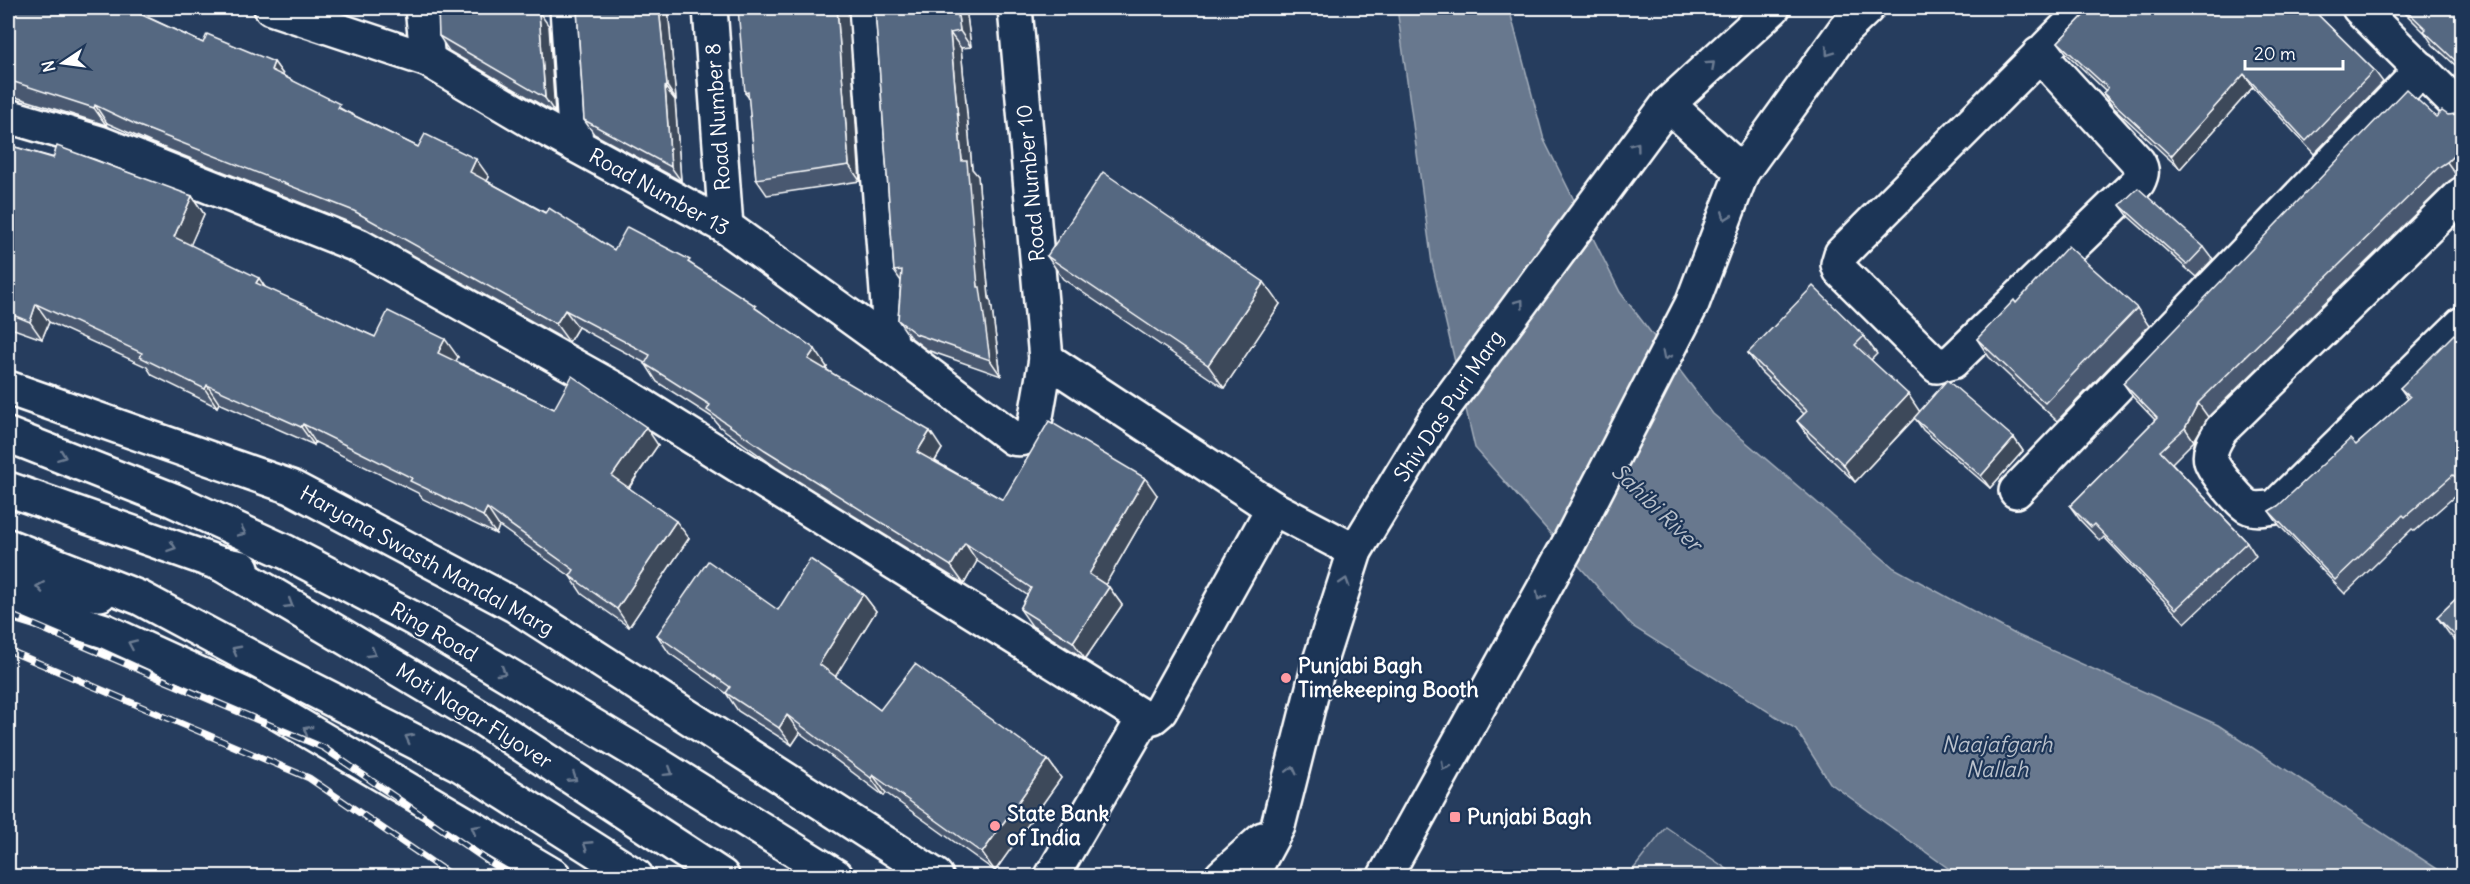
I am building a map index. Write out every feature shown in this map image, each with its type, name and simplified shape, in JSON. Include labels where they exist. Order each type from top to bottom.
[{"type":"street","name":"Road Number 13","points":[[272,8],[428,60],[726,227],[891,346],[1013,438]]},
{"type":"street","points":[[422,8],[428,60]]},
{"type":"street","points":[[567,8],[576,145]]},
{"type":"street","name":"Road Number 8","points":[[710,8],[726,227]]},
{"type":"street","points":[[866,8],[891,346]]},
{"type":"street","name":"Road Number 10","points":[[1013,438],[1027,438],[1033,434],[1046,359],[1015,8]]},
{"type":"street","name":"Shiv Das Puri Marg","points":[[1251,876],[1278,826],[1319,664],[1355,551],[1436,418],[1668,104],[1773,8]]},
{"type":"street","points":[[1384,876],[1568,545],[1692,304],[1742,172],[1845,29],[1867,8]]},
{"type":"street","points":[[2039,54],[2138,162],[2142,168],[2141,175],[2138,182],[1952,362],[1937,366],[1840,270],[1841,254],[2039,54],[2086,8]]},
{"type":"street","points":[[2359,8],[2460,103]]},
{"type":"street","points":[[2016,491],[2422,69]]},
{"type":"street","points":[[1668,104],[1742,172]]},
{"type":"street","points":[[8,116],[100,143],[359,246],[622,393],[1144,718],[1153,717],[1160,711],[1273,508]]},
{"type":"street","points":[[2463,194],[2221,430],[2211,447],[2211,461],[2228,486],[2248,506],[2260,509],[2275,507],[2463,324]]},
{"type":"street","points":[[1046,359],[1273,508],[1355,551]]},
{"type":"street","name":"Haryana Swasth Mandal Marg","points":[[8,388],[291,487],[352,519],[516,606],[936,876]]},
{"type":"street","name":"Ring Road","points":[[8,435],[173,500],[286,552],[416,620],[647,758],[836,876]]},
{"type":"street","points":[[8,489],[221,564],[307,581],[416,620]]},
{"type":"street","points":[[20,551],[140,598],[284,675],[461,765],[636,876]]},
{"type":"street","name":"Moti Nagar Flyover","points":[[221,564],[483,719],[722,876]]},
{"type":"street","points":[[8,579],[38,587],[140,598]]},
{"type":"street","points":[[8,601],[105,632],[256,700],[554,876]]},
{"type":"street","points":[[1052,876],[1144,718]]},
{"type":"street","points":[[1222,876],[1278,826]]},
{"type":"shaded area","points":[[1666,827],[1737,876],[1628,876]]},
{"type":"water","name":"Naajafgarh Nallah","points":[[1397,8],[1509,8],[1544,140],[1620,292],[1713,414],[1894,568],[2015,634],[2218,725],[2448,876],[1959,876],[1830,783],[1796,729],[1632,626],[1475,448],[1432,263]]},
{"type":"building","points":[[8,8],[132,8],[131,10],[203,43],[207,34],[274,62],[271,70],[340,104],[338,108],[418,147],[425,134],[476,159],[470,172],[545,213],[549,208],[614,250],[627,227],[690,260],[688,262],[756,306],[755,308],[815,349],[808,359],[930,431],[917,452],[1003,500],[1049,421],[1145,478],[1089,574],[1109,587],[1073,642],[1020,609],[1031,588],[965,543],[951,566],[765,450],[707,410],[710,405],[645,364],[650,355],[565,310],[556,324],[354,211],[139,126],[95,105],[94,108],[8,80]]},
{"type":"building","points":[[432,8],[526,8],[526,13],[539,12],[545,98],[439,36],[438,10],[433,11]]},
{"type":"building","points":[[577,8],[659,8],[667,86],[665,87],[671,167],[584,120]]},
{"type":"building","points":[[738,8],[837,8],[849,165],[756,179],[748,92],[745,93]]},
{"type":"building","points":[[875,8],[957,8],[960,31],[950,33],[962,161],[967,161],[978,287],[980,287],[990,360],[916,334],[898,320],[902,270],[894,271]]},
{"type":"building","points":[[2091,8],[2311,8],[2374,70],[2306,141],[2244,74],[2171,156],[2103,93],[2108,88],[2058,42]]},
{"type":"building","points":[[2404,8],[2463,8],[2463,68],[2424,31],[2426,29]]},
{"type":"building","points":[[2406,89],[2436,117],[2442,111],[2448,115],[2463,112],[2463,146],[2198,403],[2185,428],[2160,451],[2247,542],[2176,609],[2094,524],[2091,527],[2070,506],[2157,418],[2123,383]]},
{"type":"building","points":[[8,145],[53,158],[57,146],[192,196],[174,237],[259,278],[256,283],[375,337],[388,311],[445,339],[438,353],[554,409],[572,376],[646,427],[612,476],[676,521],[617,609],[570,576],[574,570],[487,508],[483,516],[410,481],[412,478],[303,424],[301,427],[207,385],[205,389],[140,357],[142,353],[36,304],[30,322],[8,313]]},
{"type":"building","points":[[1103,172],[1264,282],[1208,365],[1047,256]]},
{"type":"building","points":[[2138,188],[2204,247],[2187,265],[2120,205]]},
{"type":"building","points":[[2068,246],[2137,308],[2045,403],[1977,339],[2014,300],[2016,303]]},
{"type":"building","points":[[1813,286],[1864,336],[1855,345],[1908,394],[1843,464],[1797,421],[1807,411],[1748,353]]},
{"type":"building","points":[[2454,334],[2463,342],[2463,484],[2453,475],[2405,517],[2403,515],[2335,580],[2269,511],[2278,506],[2350,439],[2356,445],[2410,397],[2400,388]]},
{"type":"building","points":[[1947,380],[2014,438],[1981,476],[1914,418]]},
{"type":"building","points":[[810,559],[863,594],[819,664],[880,710],[915,664],[1048,760],[982,853],[873,775],[871,778],[787,715],[779,728],[726,693],[730,687],[657,635],[708,561],[778,610]]},
{"type":"building","points":[[2463,592],[2463,644],[2437,617]]},
{"type":"railway","points":[[8,614],[324,748],[510,876]]},
{"type":"railway","points":[[8,650],[309,778],[452,876]]},
{"type":"place","name":"Punjabi Bagh Timekeeping Booth","points":[[1286,678]]},
{"type":"place","name":"Punjabi Bagh","points":[[1455,817]]},
{"type":"place","name":"State Bank of India","points":[[995,826]]},
{"type":"water label","name":"Sahibi River","points":[[1657,507]]}]
